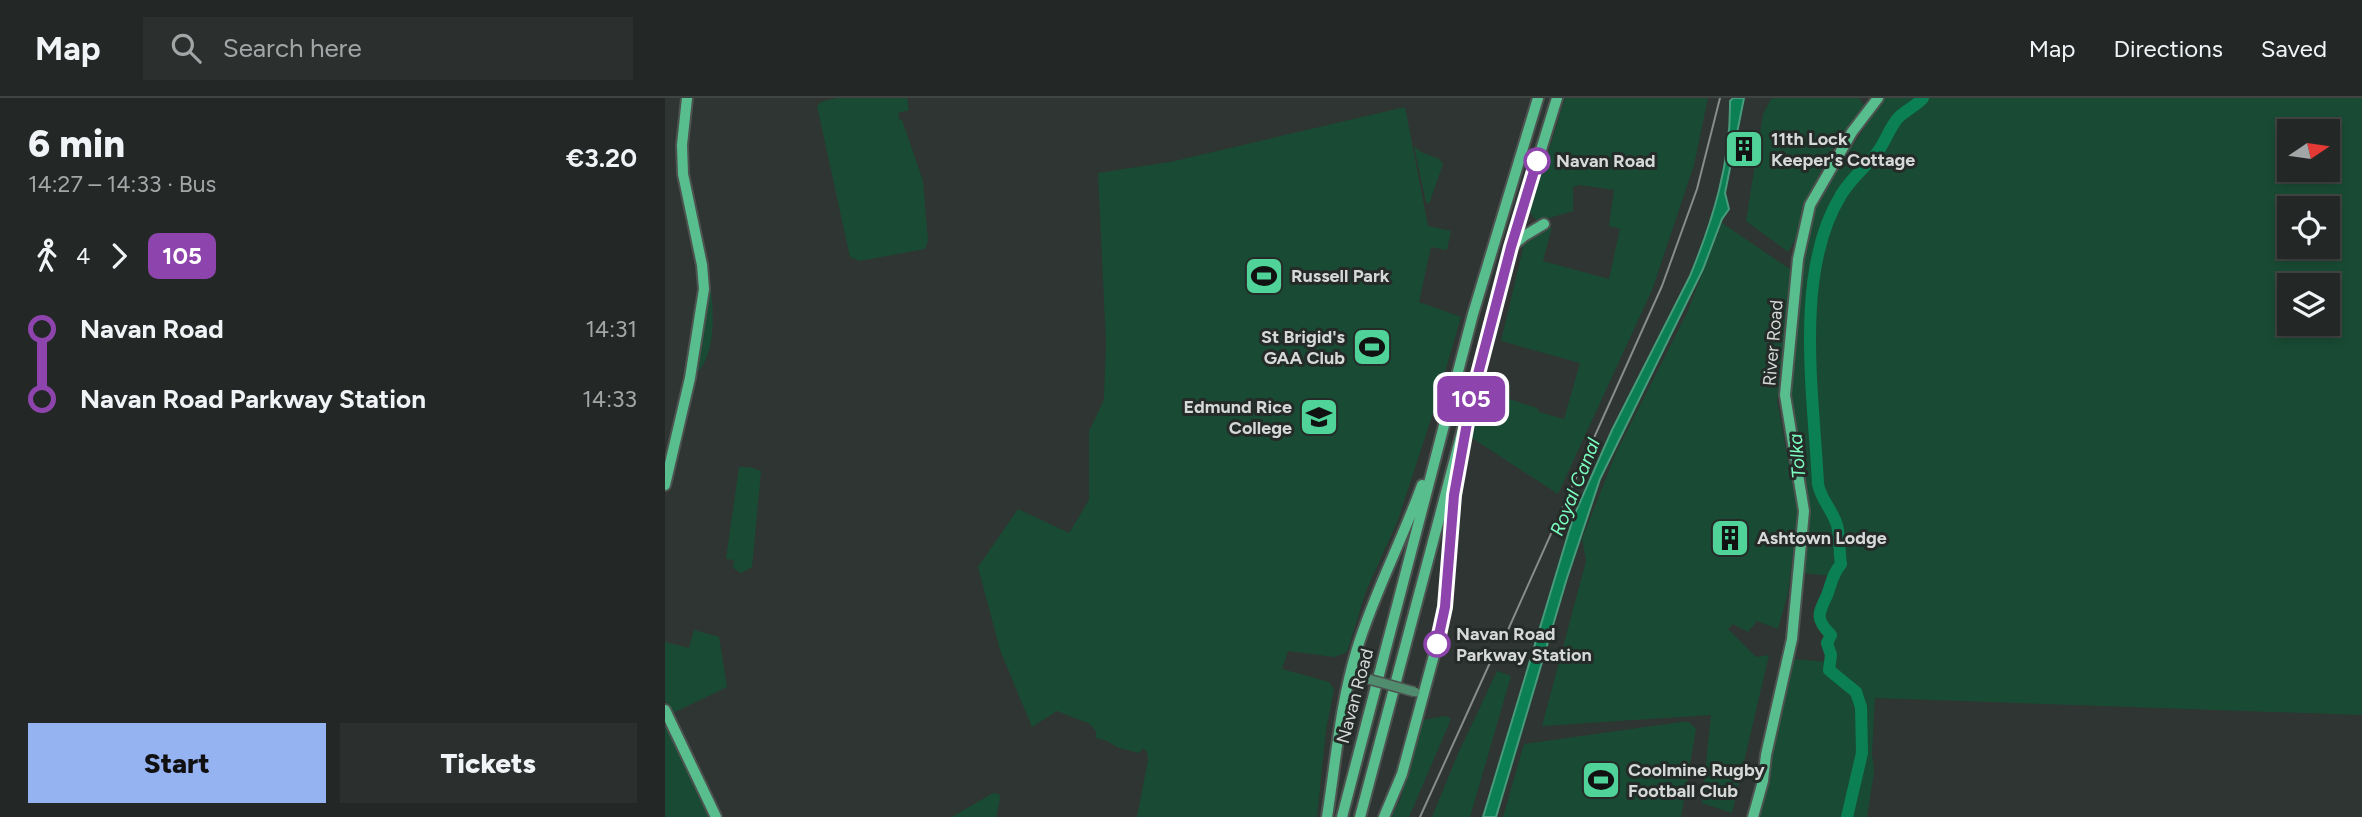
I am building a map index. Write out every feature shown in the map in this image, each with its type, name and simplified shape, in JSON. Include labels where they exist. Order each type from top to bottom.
[{"type":"main road","points":[[665,485],[690,378],[704,289],[702,265],[683,174],[682,145],[687,98]]},
{"type":"main road","name":"Navan Road","points":[[1342,817],[1456,380],[1538,98]]},
{"type":"main road","name":"Navan Road","points":[[1360,817],[1511,247],[1556,98]]},
{"type":"main road","name":"River Road","points":[[1753,817],[1792,639],[1804,511],[1785,395],[1798,259],[1810,205],[1852,132],[1878,98]]},
{"type":"main road","points":[[1511,247],[1543,224],[1531,221],[1526,216],[1524,205]]},
{"type":"main road","points":[[1327,817],[1338,729],[1357,649],[1372,604],[1414,507],[1456,380]]},
{"type":"main road","points":[[1384,817],[1405,762],[1429,678],[1445,607],[1454,495],[1471,401]]},
{"type":"main road","points":[[665,710],[716,817]]},
{"type":"street","points":[[1361,677],[1415,692]]},
{"type":"shaded area","points":[[837,98],[907,98],[909,110],[898,113],[923,181],[928,241],[925,249],[859,261],[850,257],[817,106],[821,102]]},
{"type":"shaded area","points":[[1565,98],[1708,98],[1694,165],[1652,290],[1558,494],[1472,438],[1481,390],[1564,419],[1580,363],[1501,341],[1525,240],[1552,227],[1543,261],[1609,279],[1620,229],[1609,226],[1614,190],[1580,185],[1573,187],[1573,211],[1539,221],[1530,212]]},
{"type":"shaded area","name":"Royal Canal","points":[[1733,98],[1744,98],[1725,193],[1729,209],[1722,219],[1703,269],[1600,479],[1567,578],[1496,817],[1483,817],[1573,518],[1612,430],[1690,276],[1706,234],[1724,168],[1730,101]]},
{"type":"shaded area","points":[[1774,98],[1859,98],[1865,106],[1824,165],[1788,252],[1746,221],[1763,114]]},
{"type":"shaded area","points":[[1884,98],[2362,98],[2362,715],[1875,698],[1872,754],[1874,772],[1867,817],[1758,817],[1792,659],[1830,662],[1831,655],[1827,643],[1830,635],[1824,627],[1820,613],[1832,576],[1803,573],[1807,512],[1789,395],[1806,242],[1814,211],[1825,188]]},
{"type":"shaded area","points":[[1405,107],[1428,226],[1451,231],[1447,250],[1431,247],[1419,302],[1461,317],[1398,520],[1366,591],[1347,652],[1335,657],[1288,651],[1282,669],[1329,682],[1334,689],[1326,730],[1317,817],[1137,817],[1148,760],[1147,752],[1143,748],[1139,753],[1119,748],[1096,738],[1096,731],[1090,724],[1057,711],[1032,727],[1000,650],[978,567],[1018,509],[1069,533],[1089,500],[1089,431],[1104,400],[1106,342],[1098,173],[1170,162]]},
{"type":"shaded area","points":[[1414,146],[1439,159],[1443,164],[1429,204],[1426,202]]},
{"type":"shaded area","points":[[1722,223],[1797,274],[1777,401],[1798,512],[1788,593],[1778,629],[1757,621],[1748,632],[1733,624],[1728,629],[1756,657],[1769,655],[1732,813],[1702,803],[1711,715],[1542,726],[1586,561],[1582,539],[1616,453],[1687,313]]},
{"type":"shaded area","points":[[707,263],[712,329],[705,362],[699,371],[696,367],[708,302]]},
{"type":"shaded area","points":[[739,467],[761,471],[752,567],[741,573],[733,568],[734,560],[726,559]]},
{"type":"shaded area","points":[[694,630],[719,637],[727,687],[673,713],[665,700],[665,642],[689,648]]},
{"type":"shaded area","points":[[1497,671],[1511,676],[1470,817],[1432,817],[1457,756]]},
{"type":"shaded area","points":[[1446,716],[1451,719],[1409,817],[1391,817],[1401,798],[1422,720]]},
{"type":"shaded area","points":[[665,722],[710,817],[665,817]]},
{"type":"shaded area","name":"Coolmine Rugby Football Club","points":[[1689,722],[1696,729],[1681,817],[1503,817],[1524,744]]},
{"type":"shaded area","points":[[993,793],[999,794],[1000,799],[996,817],[952,817]]},
{"type":"waterway","name":"Tolka","points":[[1847,817],[1862,753],[1861,707],[1856,692],[1829,670],[1831,655],[1827,643],[1831,635],[1820,620],[1822,606],[1841,564],[1837,525],[1818,484],[1811,375],[1812,298],[1817,261],[1826,226],[1841,195],[1879,150],[1898,118],[1923,98]]},
{"type":"railway","points":[[1503,641],[1662,286],[1697,189],[1720,98]]},
{"type":"railway","points":[[1420,817],[1493,656]]},
{"type":"bus line","name":"105","points":[[1437,644],[1445,607],[1454,495],[1471,401],[1511,247],[1537,161]]},
{"type":"place","name":"11th Lock Keeper's Cottage","points":[[1744,149]]},
{"type":"place","name":"Navan Road","points":[[1537,161]]},
{"type":"place","name":"Russell Park","points":[[1264,276]]},
{"type":"place","name":"St Brigid's GAA Club","points":[[1372,347]]},
{"type":"place","name":"Edmund Rice College","points":[[1319,417]]},
{"type":"place","name":"Ashtown Lodge","points":[[1730,538]]},
{"type":"place","name":"Navan Road Parkway Station","points":[[1437,644]]},
{"type":"place","name":"Coolmine Rugby Football Club","points":[[1601,780]]}]
